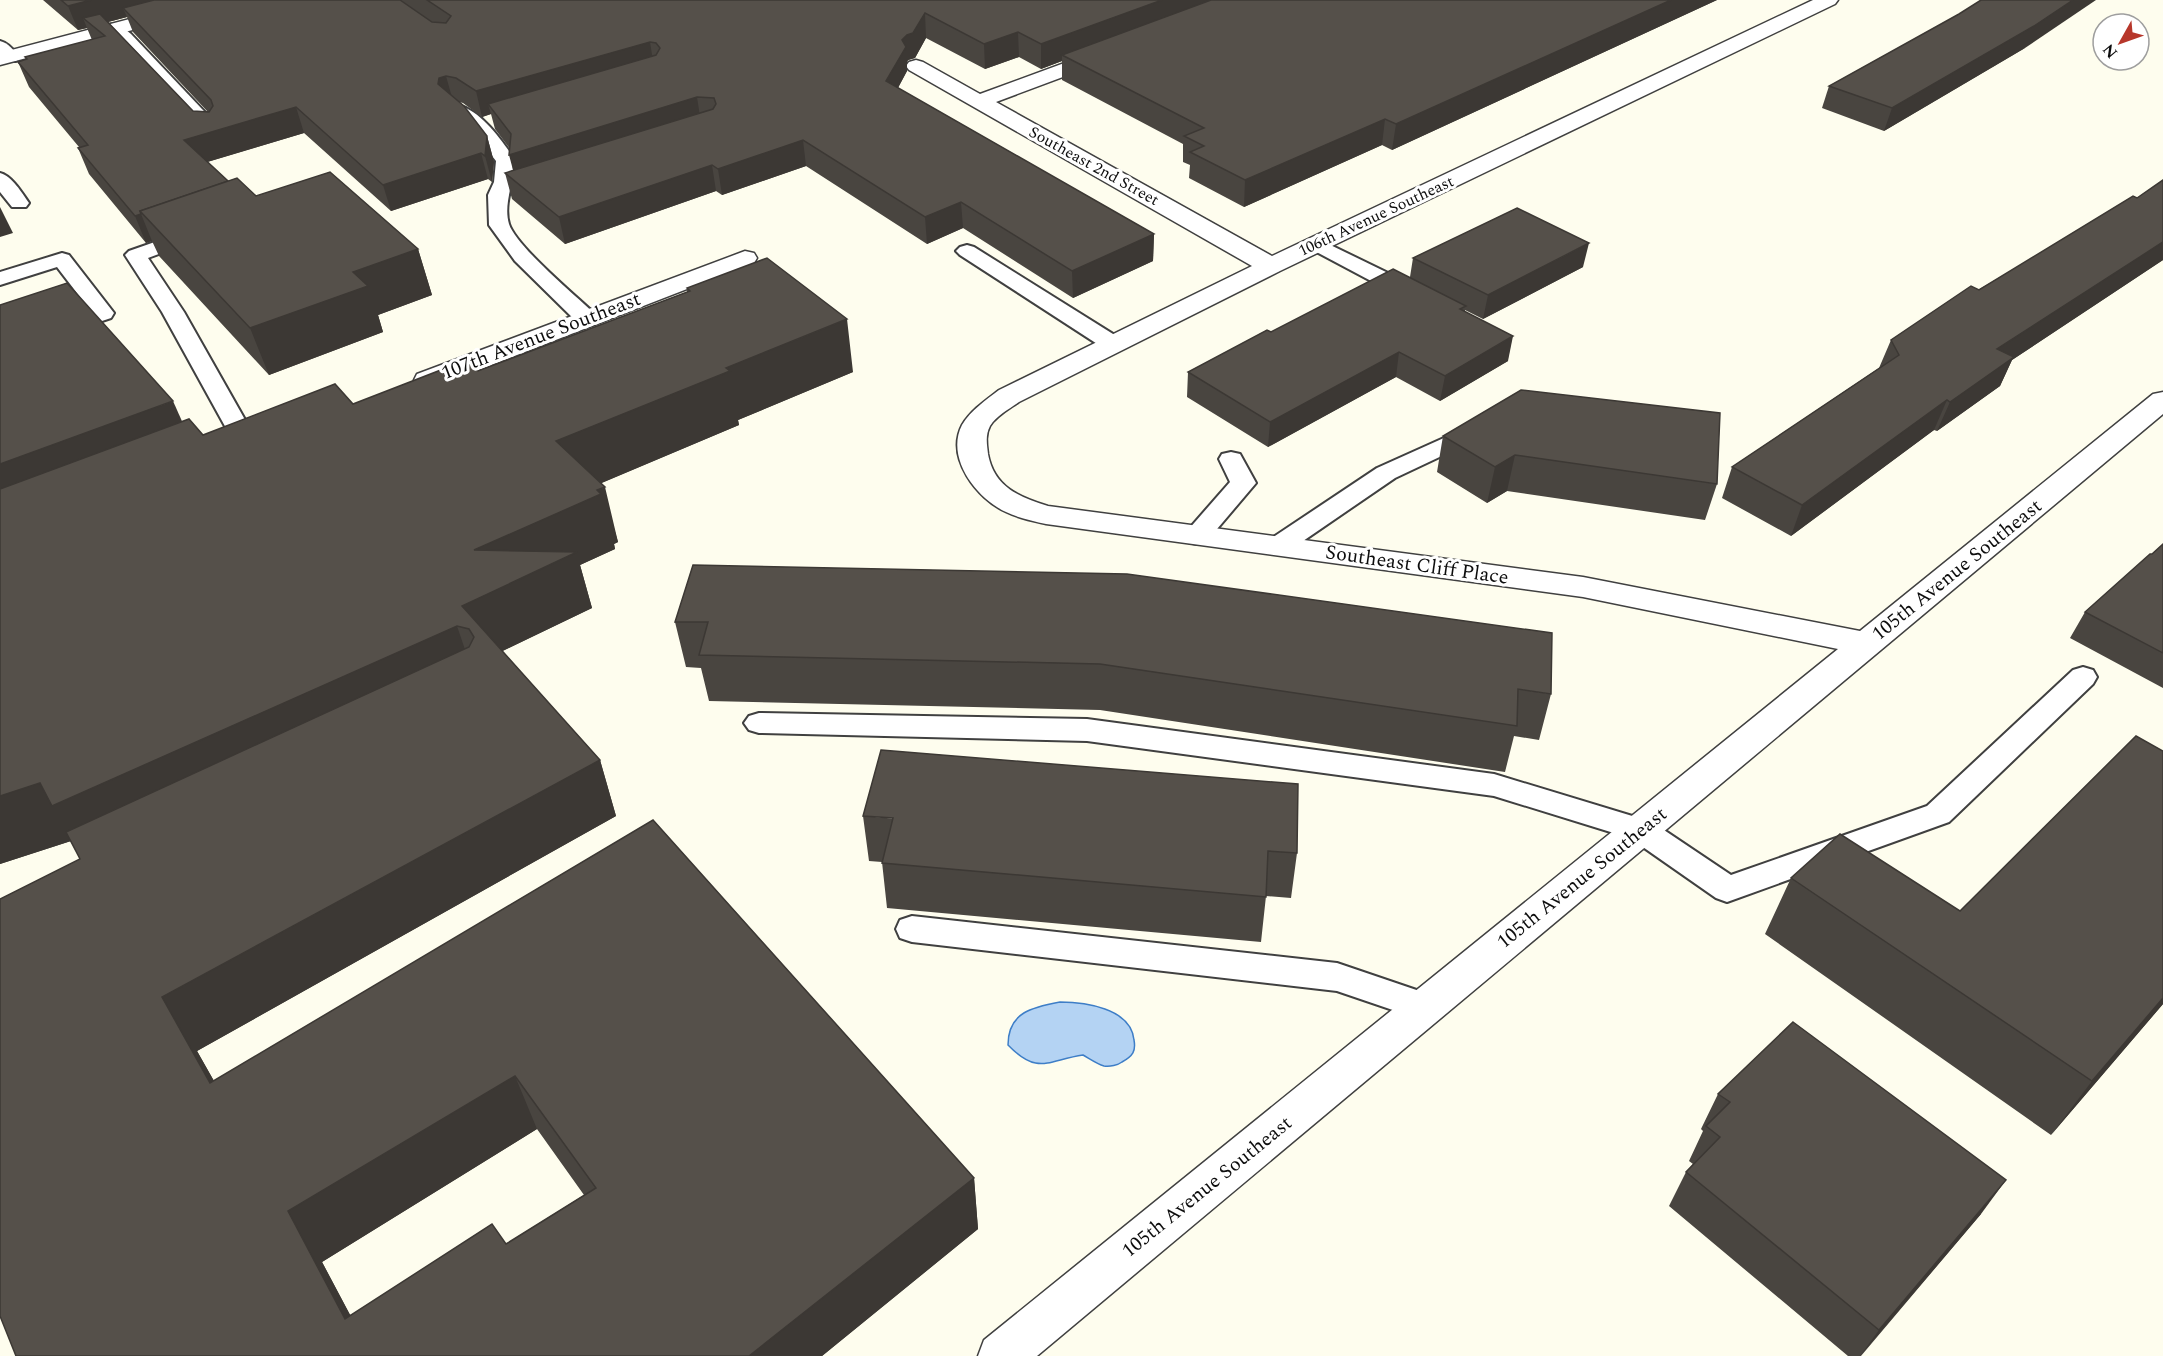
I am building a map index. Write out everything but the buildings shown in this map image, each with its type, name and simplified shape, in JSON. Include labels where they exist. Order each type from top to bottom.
[{"type":"street","points":[[3,54],[114,29],[224,0]]},
{"type":"street","name":"106th Avenue Southeast","points":[[977,472],[972,443],[975,427],[987,412],[1009,396],[1316,244],[1828,0]]},
{"type":"street","points":[[980,101],[1120,49]]},
{"type":"street","name":"Southeast 2nd Street","points":[[916,66],[1271,266]]},
{"type":"street","name":"107th Avenue Southeast","points":[[402,389],[745,258]]},
{"type":"street","name":"105th Avenue Southeast","points":[[1001,1356],[2163,400]]},
{"type":"street","name":"Southeast Cliff Place","points":[[977,472],[994,492],[1016,506],[1046,515],[1584,587],[1868,644]]},
{"type":"lane","points":[[114,29],[212,131]]},
{"type":"lane","points":[[454,108],[479,126],[506,161],[504,182],[498,195],[499,225],[522,257],[587,319]]},
{"type":"lane","points":[[479,126],[501,120]]},
{"type":"lane","points":[[0,179],[19,203]]},
{"type":"lane","points":[[498,195],[520,188]]},
{"type":"lane","points":[[211,229],[136,255],[173,312],[249,448]]},
{"type":"lane","points":[[1316,244],[1432,304]]},
{"type":"lane","points":[[967,250],[1113,344]]},
{"type":"lane","points":[[0,279],[62,260],[103,313],[0,348]]},
{"type":"lane","points":[[1278,546],[1386,472],[1494,422]]},
{"type":"lane","points":[[1197,536],[1243,483],[1232,459]]},
{"type":"lane","points":[[759,723],[1087,730],[1494,785],[1641,830],[1727,889],[1938,814],[2083,677]]},
{"type":"lane","points":[[912,928],[1337,977],[1425,1007]]},
{"type":"water","points":[[1060,1002],[1081,1003],[1116,1014],[1131,1029],[1135,1047],[1131,1055],[1114,1066],[1104,1066],[1083,1055],[1044,1064],[1018,1055],[1008,1045],[1012,1025],[1017,1018],[1040,1006]]}]
